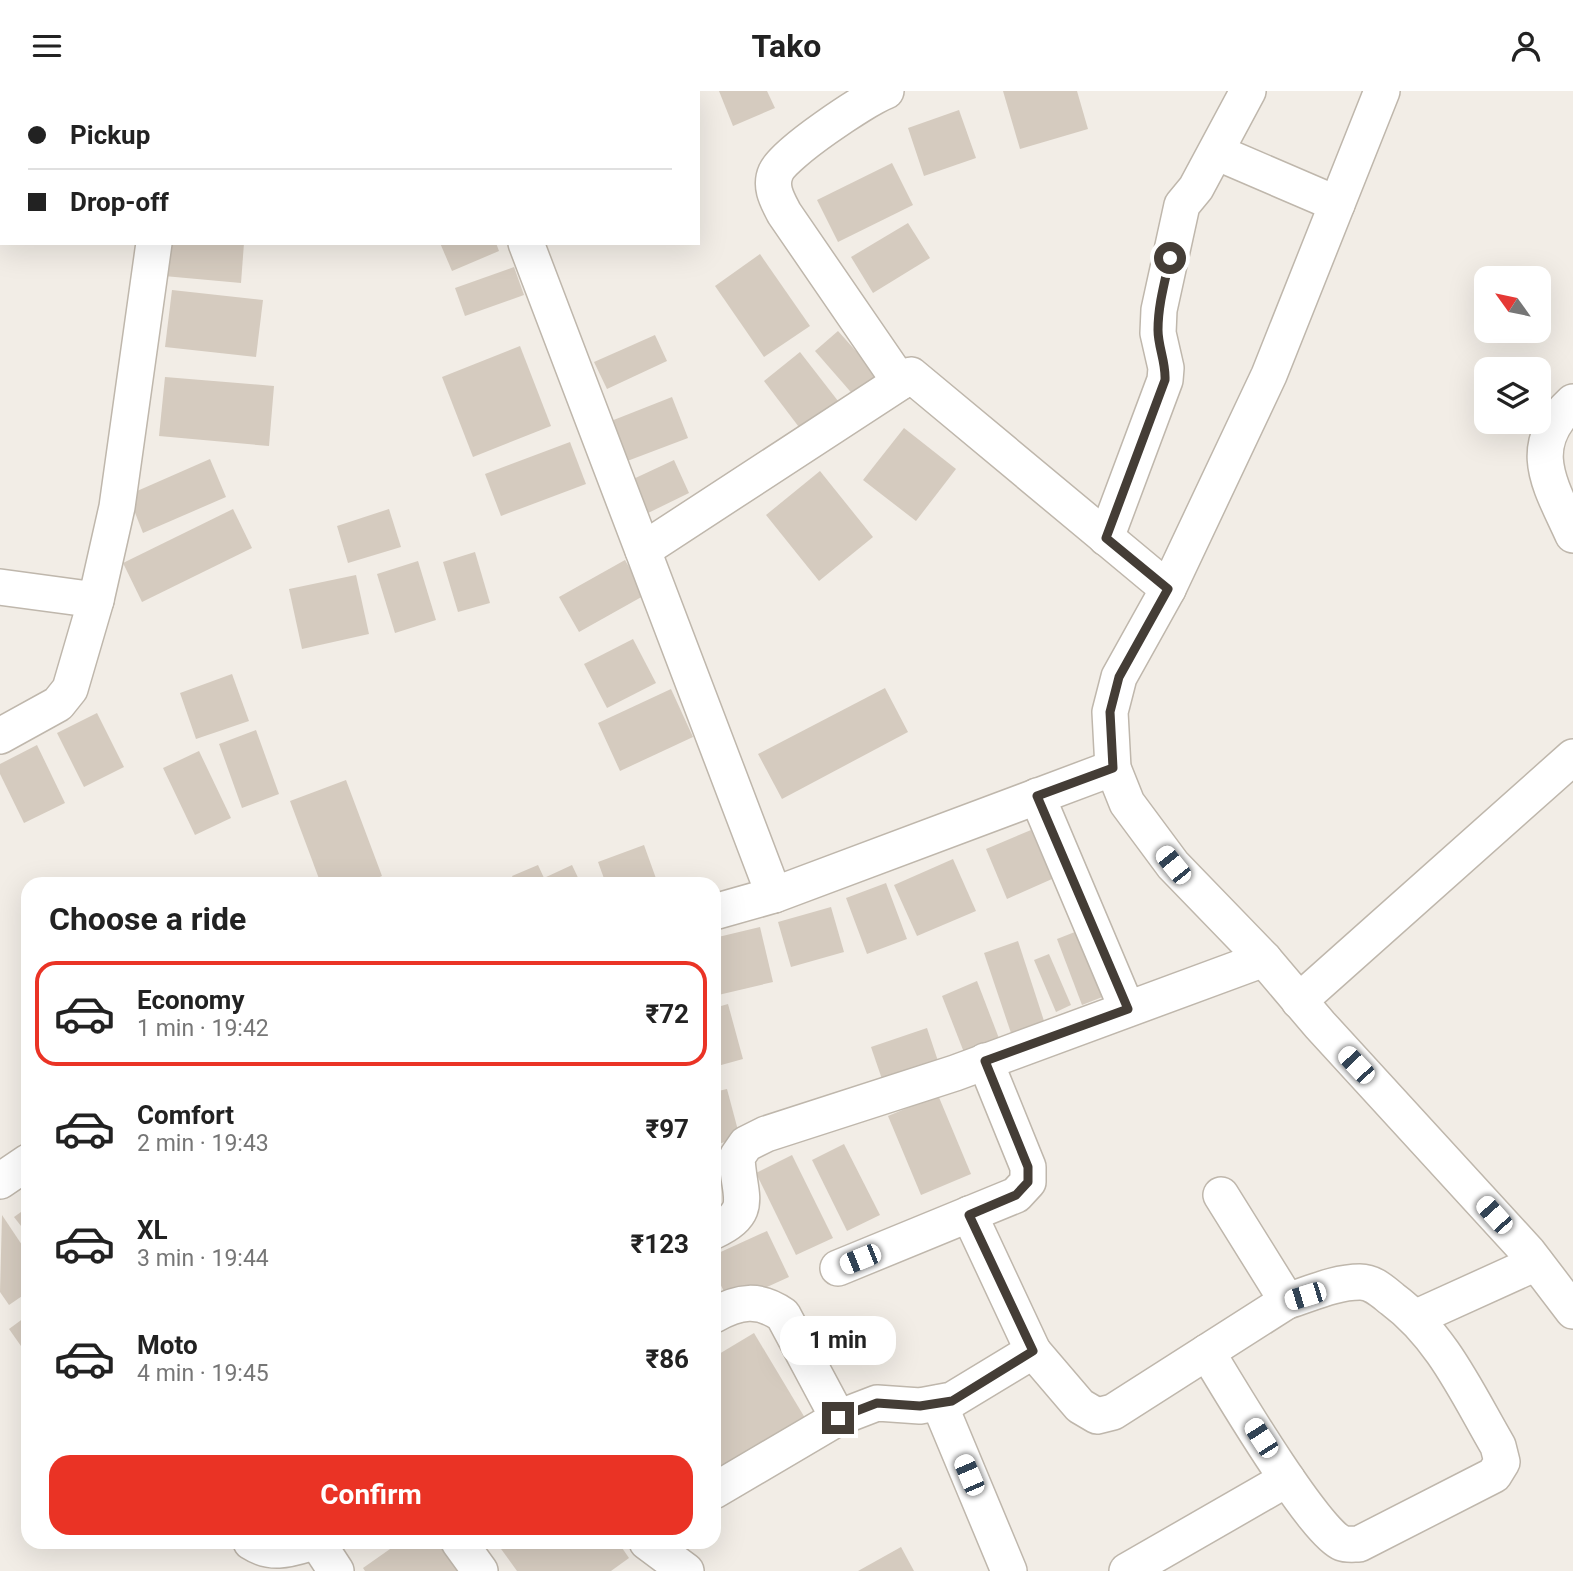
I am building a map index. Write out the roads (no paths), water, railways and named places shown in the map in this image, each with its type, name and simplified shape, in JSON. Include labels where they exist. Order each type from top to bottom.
[{"type":"street","points":[[1106,538],[1165,380],[1166,368],[1158,334],[1159,310],[1182,205],[1196,188],[1248,91]]},
{"type":"street","points":[[1382,91],[1269,375],[1168,589],[1119,677],[1110,712],[1113,768],[1128,803],[1145,831],[1173,865],[1264,959],[1536,1263],[1573,1311]]},
{"type":"street","points":[[880,92],[789,155],[775,173],[774,194],[784,213],[901,382]]},
{"type":"street","points":[[1216,152],[1337,204]]},
{"type":"street","points":[[0,736],[58,703],[70,689],[96,600],[117,507],[153,245]]},
{"type":"street","points":[[527,245],[774,895]]},
{"type":"street","points":[[643,549],[911,375],[1168,589]]},
{"type":"street","points":[[1573,402],[1558,416],[1544,447],[1545,473],[1573,535]]},
{"type":"street","points":[[0,587],[96,600]]},
{"type":"street","points":[[1299,1001],[1570,767]]},
{"type":"street","points":[[721,910],[774,895],[1113,768]]},
{"type":"street","points":[[1037,796],[1128,1009]]},
{"type":"street","points":[[721,1228],[741,1214],[743,1204],[737,1157],[746,1144],[765,1134],[985,1061],[1264,959]]},
{"type":"street","points":[[838,1268],[1016,1195],[1028,1182],[1028,1167],[985,1061]]},
{"type":"street","points":[[0,1181],[21,1167]]},
{"type":"street","points":[[1221,1195],[1287,1301]]},
{"type":"street","points":[[969,1215],[1033,1351],[1080,1406],[1097,1416],[1113,1412],[1207,1352],[1287,1301],[1342,1284],[1362,1282],[1374,1285],[1417,1317],[1433,1336],[1498,1446],[1502,1462],[1494,1475],[1359,1544],[1343,1544],[1331,1534],[1287,1479],[1207,1352]]},
{"type":"street","points":[[1417,1317],[1536,1263]]},
{"type":"street","points":[[721,1312],[746,1301],[769,1305],[783,1315],[838,1418]]},
{"type":"street","points":[[721,1487],[838,1418],[877,1403],[920,1406],[952,1401],[1033,1351]]},
{"type":"street","points":[[939,1403],[1009,1571]]},
{"type":"street","points":[[1127,1571],[1287,1479]]},
{"type":"street","points":[[266,1549],[281,1552],[291,1549]]},
{"type":"street","points":[[320,1549],[336,1571]]},
{"type":"street","points":[[464,1549],[480,1571]]},
{"type":"street","points":[[656,1549],[686,1571]]},
{"type":"street","points":[[692,1571],[693,1549]]}]
